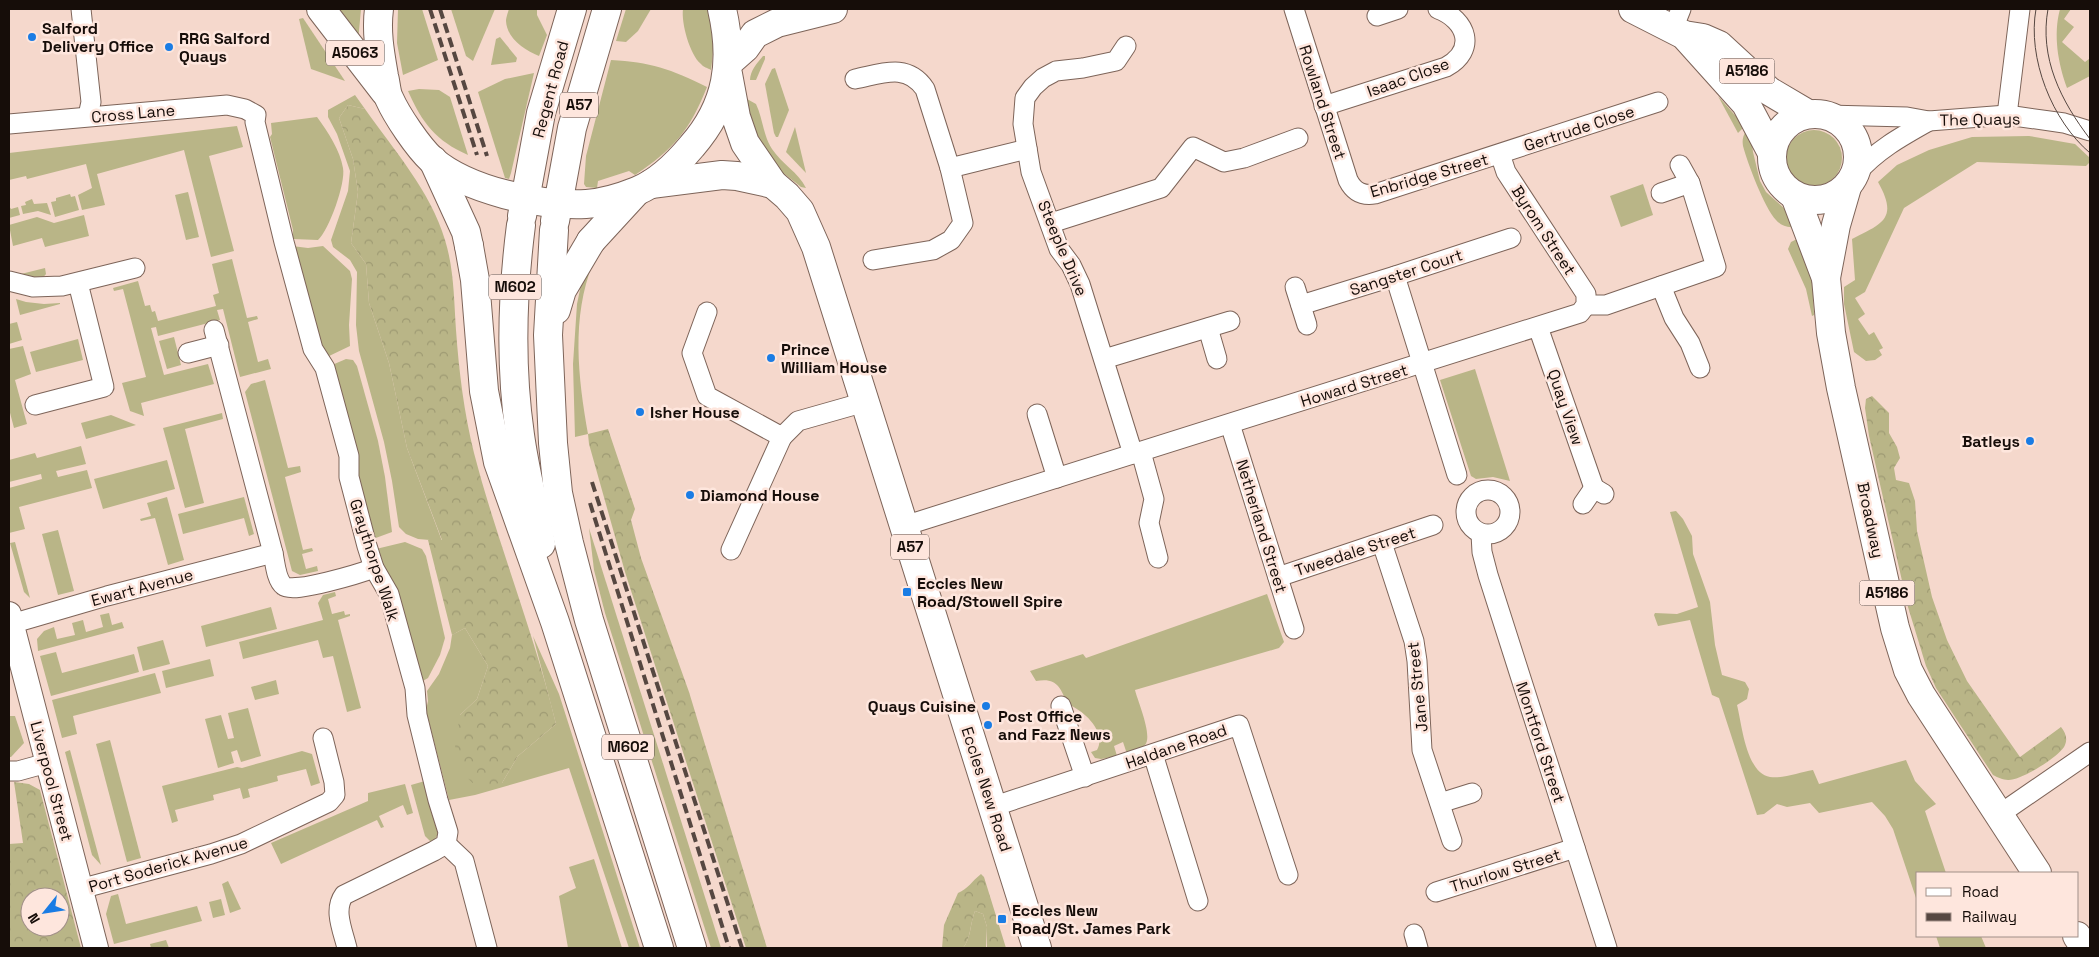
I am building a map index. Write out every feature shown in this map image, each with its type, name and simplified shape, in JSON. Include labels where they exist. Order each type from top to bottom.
[{"type":"main road","name":"A5063","points":[[321,9],[389,98]]},
{"type":"main road","points":[[379,9],[378,46],[389,98],[414,139],[433,160],[462,179],[488,190],[525,198],[585,204],[644,188],[680,160],[700,138],[717,108],[728,68],[725,22],[722,9]]},
{"type":"main road","name":"Regent Road","points":[[555,622],[524,462],[517,406],[514,313],[525,198],[542,113],[572,9]]},
{"type":"main road","name":"Regent Road","points":[[548,335],[557,202],[572,128],[607,9]]},
{"type":"main road","points":[[728,68],[755,34],[777,23],[833,9]]},
{"type":"main road","name":"A5186","points":[[1633,9],[1679,24],[1719,45],[1769,91],[1817,115],[1845,126],[1856,144],[1858,154],[1851,181]]},
{"type":"main road","name":"A5186","points":[[1679,24],[1746,104],[1772,153],[1772,166],[1777,178],[1784,188],[1795,196]]},
{"type":"main road","name":"Eccles New Road","points":[[728,68],[740,130],[751,154],[773,184],[794,203],[811,232],[1037,948]]},
{"type":"main road","points":[[1772,153],[1774,142],[1783,128],[1797,117],[1817,115]]},
{"type":"main road","name":"M602","points":[[433,160],[466,232],[475,280],[484,391],[498,462],[555,622],[659,948]]},
{"type":"main road","name":"Eccles New Road","points":[[644,188],[722,176],[737,176],[773,184]]},
{"type":"main road","points":[[1795,196],[1808,200],[1822,200],[1836,195],[1851,181]]},
{"type":"main road","name":"Broadway","points":[[1826,278],[1836,225],[1851,181]]},
{"type":"main road","name":"M602","points":[[644,188],[591,241],[562,290],[548,335],[552,444],[558,493],[569,543],[611,693],[692,948]]},
{"type":"main road","name":"Broadway","points":[[1795,196],[1826,278],[1831,333],[1841,388],[1898,642],[1908,670],[1921,696],[2036,872]]},
{"type":"main road","points":[[2078,937],[2085,948]]},
{"type":"street","points":[[81,9],[91,102],[88,116]]},
{"type":"street","name":"Rowland Street","points":[[1294,9],[1348,180],[1358,192]]},
{"type":"street","points":[[1377,16],[1398,9]]},
{"type":"street","name":"Isaac Close","points":[[1324,106],[1453,63],[1463,50],[1464,34],[1458,21],[1453,16],[1438,9]]},
{"type":"street","points":[[2007,115],[2020,9]]},
{"type":"street","name":"Steeple Drive","points":[[1126,46],[1116,60],[1091,67],[1056,71],[1044,78],[1033,87],[1025,98],[1024,111],[1031,172],[1059,249],[1071,266],[1080,284],[1104,359],[1154,499],[1149,523],[1158,558]]},
{"type":"street","points":[[855,79],[900,71],[915,76],[921,82],[925,89],[950,168],[963,223],[958,232],[947,243],[933,250],[873,260]]},
{"type":"street","name":"Gertrude Close","points":[[1500,154],[1658,102]]},
{"type":"street","name":"Cross Lane","points":[[9,124],[227,105],[245,109],[256,114]]},
{"type":"street","name":"Graythorpe Walk","points":[[256,114],[255,122],[284,242],[313,349],[325,368],[349,456],[349,477],[374,568],[388,594],[415,688],[417,715],[448,832],[446,844]]},
{"type":"street","name":"The Quays","points":[[1817,115],[1907,117],[1929,121],[2007,115],[2064,123],[2090,131]]},
{"type":"street","name":"The Quays","points":[[1851,181],[1865,163],[1882,150],[1929,121]]},
{"type":"street","points":[[1051,223],[1161,188],[1194,147],[1224,162],[1244,158],[1298,138]]},
{"type":"street","points":[[950,168],[1027,149]]},
{"type":"street","name":"Enbridge Street","points":[[1358,192],[1375,194],[1500,154]]},
{"type":"street","name":"Byrom Street","points":[[1500,154],[1506,172],[1586,294],[1586,305]]},
{"type":"street","name":"Howard Street","points":[[904,526],[1538,327],[1575,315],[1583,310],[1586,305],[1606,305],[1716,267],[1690,183],[1680,165]]},
{"type":"street","points":[[1661,193],[1690,183]]},
{"type":"street","name":"Sangster Court","points":[[1301,305],[1510,238]]},
{"type":"street","points":[[9,281],[33,287],[48,288],[78,283],[135,268]]},
{"type":"street","points":[[1395,276],[1457,475]]},
{"type":"street","points":[[35,405],[104,387],[78,283]]},
{"type":"street","points":[[1661,286],[1674,318],[1690,344],[1700,368]]},
{"type":"street","points":[[1295,287],[1307,325]]},
{"type":"street","points":[[707,312],[692,352],[707,396],[782,437]]},
{"type":"street","points":[[1104,359],[1230,321]]},
{"type":"street","name":"Quay View","points":[[1538,327],[1600,491],[1584,504]]},
{"type":"street","points":[[1208,328],[1217,359]]},
{"type":"street","points":[[188,353],[216,337],[283,586],[289,588],[307,586],[374,568]]},
{"type":"street","points":[[731,550],[782,437],[798,421],[865,402]]},
{"type":"street","points":[[1038,414],[1057,478]]},
{"type":"street","name":"Netherland Street","points":[[1230,424],[1294,629]]},
{"type":"street","name":"Tweedale Street","points":[[1278,577],[1433,525]]},
{"type":"street","name":"Montford Street","points":[[1481,534],[1482,552],[1488,575],[1607,948]]},
{"type":"street","name":"Jane Street","points":[[1382,543],[1414,641],[1417,661],[1422,750],[1452,841]]},
{"type":"street","name":"Ewart Avenue","points":[[10,619],[273,553]]},
{"type":"street","name":"Liverpool Street","points":[[10,619],[96,948]]},
{"type":"street","points":[[1061,706],[1085,777]]},
{"type":"street","name":"Haldane Road","points":[[992,807],[1239,725],[1288,875]]},
{"type":"street","name":"Port Soderick Avenue","points":[[80,889],[211,854],[241,844],[328,802],[335,795],[334,782],[323,738]]},
{"type":"street","points":[[2000,814],[2090,752]]},
{"type":"street","points":[[1153,754],[1198,901]]},
{"type":"street","points":[[9,771],[18,771],[47,763]]},
{"type":"street","points":[[1440,803],[1472,793]]},
{"type":"street","points":[[347,948],[338,912],[344,895],[446,844],[464,861],[486,948]]},
{"type":"street","name":"Thurlow Street","points":[[1436,892],[1575,848]]},
{"type":"green space","points":[[334,9],[361,9],[358,42]]},
{"type":"green space","points":[[398,9],[422,9],[438,60],[403,75],[397,43]]},
{"type":"green space","points":[[451,9],[495,9],[473,61],[466,56]]},
{"type":"green space","points":[[509,9],[537,9],[537,15],[547,35],[539,56],[528,51],[513,38],[506,21]]},
{"type":"green space","points":[[626,9],[651,9],[638,31],[626,42],[616,41]]},
{"type":"green space","points":[[683,9],[709,9],[713,39],[711,70],[702,65],[693,54],[685,30]]},
{"type":"green space","points":[[2060,9],[2071,9],[2064,19],[2074,27],[2062,42],[2085,62],[2089,59],[2090,61],[2090,76],[2067,88],[2061,69],[2057,39]]},
{"type":"green space","points":[[303,18],[345,81],[311,69],[299,19]]},
{"type":"green space","points":[[500,37],[517,58],[516,62],[491,65],[496,39]]},
{"type":"green space","points":[[765,56],[765,59],[756,80],[750,80],[756,64]]},
{"type":"green space","points":[[611,60],[660,68],[682,75],[707,87],[687,127],[670,147],[649,166],[635,175],[629,171],[598,181],[597,188],[586,187],[584,184],[586,156]]},
{"type":"green space","points":[[775,68],[789,110],[778,137],[774,133],[765,84],[772,69]]},
{"type":"green space","points":[[534,73],[511,173],[509,179],[505,178],[478,92],[505,79]]},
{"type":"green space","points":[[419,89],[439,90],[450,97],[468,155],[447,144],[425,122],[408,91]]},
{"type":"green space","points":[[355,95],[365,109],[348,105],[339,118],[353,159],[358,192],[351,243],[366,264],[369,303],[389,363],[407,448],[442,541],[418,539],[406,534],[399,527],[384,442],[359,351],[356,325],[357,272],[350,260],[333,247],[331,240],[348,191],[350,171],[337,134],[328,117],[328,110]]},
{"type":"green space","points":[[1718,96],[1741,122],[1743,128],[1738,133]]},
{"type":"green space","points":[[747,99],[756,104],[772,149],[799,177],[806,188],[801,187],[779,170],[763,153],[753,130]]},
{"type":"green space","points":[[348,105],[365,109],[411,172],[439,222],[448,251],[452,273],[460,377],[470,438],[556,724],[518,756],[502,783],[476,786],[464,775],[455,746],[460,715],[477,699],[488,666],[465,628],[452,635],[428,540],[442,540],[407,448],[389,363],[369,303],[366,264],[351,243],[358,192],[353,159],[339,118]]},
{"type":"green space","points":[[317,117],[339,155],[343,168],[342,184],[332,217],[318,240],[293,239],[293,230],[270,137],[272,134],[271,123]]},
{"type":"green space","points":[[237,126],[243,147],[209,156],[234,251],[211,257],[184,150],[97,174],[105,205],[82,210],[78,195],[92,188],[86,164],[27,179],[26,176],[9,180],[9,153]]},
{"type":"green space","points":[[795,127],[806,173],[786,152]]},
{"type":"green space","points":[[1814,130],[1825,132],[1834,138],[1840,147],[1842,158],[1840,169],[1834,178],[1825,184],[1814,186],[1803,184],[1794,178],[1788,169],[1786,158],[1788,147],[1794,138],[1803,132]]},
{"type":"green space","points":[[1746,131],[1751,135],[1760,181],[1766,192],[1785,209],[1797,226],[1789,227],[1780,224],[1767,206],[1752,174],[1743,146],[1743,138]]},
{"type":"green space","points":[[2029,136],[2075,144],[2090,158],[2090,162],[2086,166],[1977,162],[1904,208],[1865,292],[1855,298],[1865,314],[1858,319],[1869,335],[1874,332],[1883,348],[1879,350],[1882,355],[1875,360],[1866,361],[1854,352],[1844,304],[1844,287],[1855,280],[1852,239],[1880,223],[1885,218],[1887,212],[1884,194],[1878,182],[1897,165],[1929,150],[1972,137]]},
{"type":"green space","points":[[1643,184],[1653,215],[1621,227],[1610,196]]},
{"type":"green space","points":[[188,192],[199,237],[186,240],[175,195]]},
{"type":"green space","points":[[70,194],[71,197],[75,196],[79,210],[55,217],[51,202],[56,201],[56,198]]},
{"type":"green space","points":[[32,199],[34,204],[47,203],[51,215],[38,211],[23,214],[21,206],[26,205],[25,202]]},
{"type":"green space","points":[[9,206],[11,209],[18,207],[20,215],[9,218]]},
{"type":"green space","points":[[84,215],[89,236],[45,247],[42,238],[13,246],[9,225],[37,217],[54,223]]},
{"type":"green space","points":[[1803,236],[1812,270],[1814,315],[1812,316],[1806,289],[1788,249],[1791,242]]},
{"type":"green space","points":[[292,246],[308,248],[323,246],[350,271],[352,279],[349,325],[350,346],[327,357],[319,348]]},
{"type":"green space","points":[[232,259],[247,318],[257,316],[258,319],[248,322],[258,362],[268,359],[271,369],[240,377],[223,309],[217,310],[220,320],[158,336],[156,327],[151,328],[164,375],[208,364],[214,384],[141,403],[144,416],[130,411],[122,383],[146,377],[123,289],[114,291],[113,288],[138,281],[145,306],[150,305],[152,312],[155,311],[158,321],[216,306],[213,295],[219,293],[212,264]]},
{"type":"green space","points":[[593,263],[582,305],[578,348],[581,391],[588,434],[575,437],[573,364],[577,304],[582,280]]},
{"type":"green space","points":[[45,268],[46,274],[41,280],[21,274]]},
{"type":"green space","points":[[16,299],[26,302],[60,304],[20,315]]},
{"type":"green space","points":[[17,322],[22,340],[9,344],[9,324]]},
{"type":"green space","points":[[174,337],[181,365],[167,369],[159,341]]},
{"type":"green space","points":[[78,339],[83,360],[36,372],[30,352]]},
{"type":"green space","points":[[23,346],[31,374],[15,380],[27,424],[14,428],[9,409],[9,349]]},
{"type":"green space","points":[[346,359],[353,360],[357,366],[378,441],[385,477],[392,532],[373,539],[332,365]]},
{"type":"green space","points":[[1475,369],[1510,481],[1493,477],[1476,479],[1471,476],[1440,380]]},
{"type":"green space","points":[[265,380],[288,468],[300,466],[301,472],[285,477],[303,550],[312,548],[313,551],[302,554],[306,569],[317,566],[318,571],[300,575],[292,571],[245,392],[251,384]]},
{"type":"green space","points":[[1872,396],[1889,413],[1889,433],[1897,447],[1900,458],[1894,468],[1896,480],[1909,483],[1915,501],[1917,531],[1932,597],[1947,640],[1967,681],[2020,757],[2061,727],[2065,733],[2066,742],[2062,750],[2030,772],[2014,779],[2002,779],[1993,775],[1936,688],[1926,666],[1908,607],[1869,436],[1865,408],[1866,399]]},
{"type":"green space","points":[[222,413],[223,419],[185,429],[204,503],[185,508],[163,428]]},
{"type":"green space","points":[[111,415],[136,425],[86,439],[81,423]]},
{"type":"green space","points":[[608,429],[635,509],[631,520],[641,558],[689,692],[767,948],[746,948],[625,572],[589,444],[588,434]]},
{"type":"green space","points":[[81,446],[86,464],[56,471],[58,477],[87,470],[92,488],[19,507],[25,529],[9,533],[9,488],[42,479],[41,474],[9,482],[9,460],[35,453],[37,458]]},
{"type":"green space","points":[[167,460],[175,489],[103,509],[94,479]]},
{"type":"green space","points":[[167,497],[184,560],[168,565],[155,518],[141,521],[140,519],[151,516],[147,503]]},
{"type":"green space","points":[[244,497],[254,534],[249,536],[244,518],[183,534],[178,514]]},
{"type":"green space","points":[[1676,511],[1683,519],[1692,536],[1693,554],[1710,602],[1715,645],[1722,675],[1745,682],[1749,689],[1747,699],[1737,705],[1746,747],[1755,767],[1762,774],[1770,777],[1786,776],[1813,770],[1819,784],[1906,760],[1915,781],[1936,804],[1925,811],[1946,872],[1916,872],[1916,898],[1893,829],[1885,816],[1872,802],[1819,813],[1810,803],[1787,807],[1777,804],[1764,814],[1757,815],[1719,698],[1712,695],[1690,620],[1658,626],[1654,615],[1655,613],[1677,614],[1698,607],[1670,512]]},
{"type":"green space","points":[[589,528],[721,948],[711,948],[605,613],[594,570]]},
{"type":"green space","points":[[58,530],[74,591],[58,595],[42,534]]},
{"type":"green space","points":[[15,542],[30,598],[24,592],[10,543]]},
{"type":"green space","points":[[405,542],[422,549],[426,556],[445,638],[440,655],[428,678],[421,682],[376,549]]},
{"type":"green space","points":[[335,592],[336,596],[328,599],[332,614],[344,611],[345,615],[350,614],[350,616],[338,620],[361,708],[347,712],[333,656],[323,658],[318,640],[243,659],[239,642],[323,620],[318,603],[323,595]]},
{"type":"green space","points":[[1267,594],[1284,642],[1279,648],[1135,690],[1146,727],[1147,741],[1141,748],[1127,754],[1123,742],[1114,746],[1117,756],[1101,759],[1095,758],[1091,752],[1097,750],[1099,736],[1092,722],[1087,716],[1067,704],[1063,693],[1057,685],[1049,681],[1036,681],[1030,671],[1083,654],[1086,658]]},
{"type":"green space","points":[[271,607],[277,629],[206,647],[201,626]]},
{"type":"green space","points":[[109,613],[112,625],[122,622],[124,628],[38,651],[37,639],[44,631],[54,627],[57,639],[75,635],[72,623],[83,620],[86,632],[103,627],[100,615]]},
{"type":"green space","points":[[465,628],[488,666],[477,699],[460,715],[502,783],[518,756],[556,724],[533,636],[559,694],[640,948],[629,948],[569,768],[475,795],[449,800],[426,710],[428,701],[427,691],[439,674],[450,648],[452,635]]},
{"type":"green space","points":[[163,640],[170,664],[143,671],[137,647]]},
{"type":"green space","points":[[56,652],[62,673],[134,654],[139,672],[51,696],[40,656]]},
{"type":"green space","points":[[210,659],[214,676],[166,688],[162,671]]},
{"type":"green space","points":[[155,673],[161,693],[73,716],[77,734],[62,738],[52,700]]},
{"type":"green space","points":[[276,680],[279,694],[255,700],[251,687]]},
{"type":"green space","points":[[248,708],[261,756],[241,762],[237,750],[231,752],[234,763],[218,768],[205,719],[221,715],[228,739],[234,738],[228,713]]},
{"type":"green space","points":[[9,716],[15,716],[24,743],[11,757],[9,757]]},
{"type":"green space","points":[[110,740],[141,858],[127,862],[96,744]]},
{"type":"green space","points":[[70,750],[101,865],[92,855],[65,752]]},
{"type":"green space","points":[[302,751],[312,754],[320,783],[311,786],[306,769],[277,776],[278,781],[248,789],[250,797],[243,799],[240,788],[213,795],[214,800],[175,810],[178,821],[172,823],[162,786],[237,767],[242,768]]},
{"type":"green space","points":[[425,781],[438,829],[437,836],[432,843],[425,836],[411,785]]},
{"type":"green space","points":[[14,782],[29,784],[40,790],[65,887],[20,887],[20,937],[70,937],[70,906],[81,948],[9,948],[9,844],[23,843]]},
{"type":"green space","points":[[405,784],[413,813],[407,815],[403,805],[379,816],[384,827],[381,828],[377,820],[281,864],[271,843],[368,801],[368,793]]},
{"type":"green space","points":[[594,859],[622,948],[568,948],[559,896],[576,888],[569,867]]},
{"type":"green space","points":[[981,874],[984,877],[1006,948],[987,948],[987,927],[983,914],[975,911],[968,940],[963,948],[942,948],[944,925],[958,893]]},
{"type":"green space","points":[[228,881],[241,909],[230,913],[222,884]]},
{"type":"green space","points":[[118,894],[126,924],[197,906],[202,921],[114,944],[106,914],[111,896]]},
{"type":"green space","points":[[221,899],[225,915],[213,918],[209,902]]},
{"type":"green space","points":[[975,911],[983,914],[987,927],[986,948],[963,948],[968,940]]},
{"type":"green space","points":[[1936,937],[1981,937],[1986,948],[1940,948]]},
{"type":"green space","points":[[166,940],[169,948],[151,948],[150,944]]},
{"type":"tram line","points":[[2036,9],[2034,28],[2035,48],[2045,87],[2064,124],[2076,140],[2090,153]]},
{"type":"tram line","points":[[2048,9],[2047,45],[2055,78],[2070,110],[2090,139]]},
{"type":"railway","points":[[430,9],[477,155]]},
{"type":"railway","points":[[440,9],[487,156]]},
{"type":"railway","points":[[592,482],[742,948]]},
{"type":"railway","points":[[590,503],[729,948]]},
{"type":"place","name":"Salford Delivery Office","points":[[32,37]]},
{"type":"place","name":"RRG Salford Quays","points":[[169,47]]},
{"type":"place","name":"Prince William House","points":[[771,358]]},
{"type":"place","name":"Isher House","points":[[640,412]]},
{"type":"place","name":"Batleys","points":[[2030,441]]},
{"type":"place","name":"Diamond House","points":[[690,495]]},
{"type":"place","name":"Eccles New Road/Stowell Spire","points":[[907,592]]},
{"type":"place","name":"Quays Cuisine","points":[[986,706]]},
{"type":"place","name":"Post Office and Fazz News","points":[[988,725]]},
{"type":"place","name":"Eccles New Road/St. James Park","points":[[1002,919]]}]
